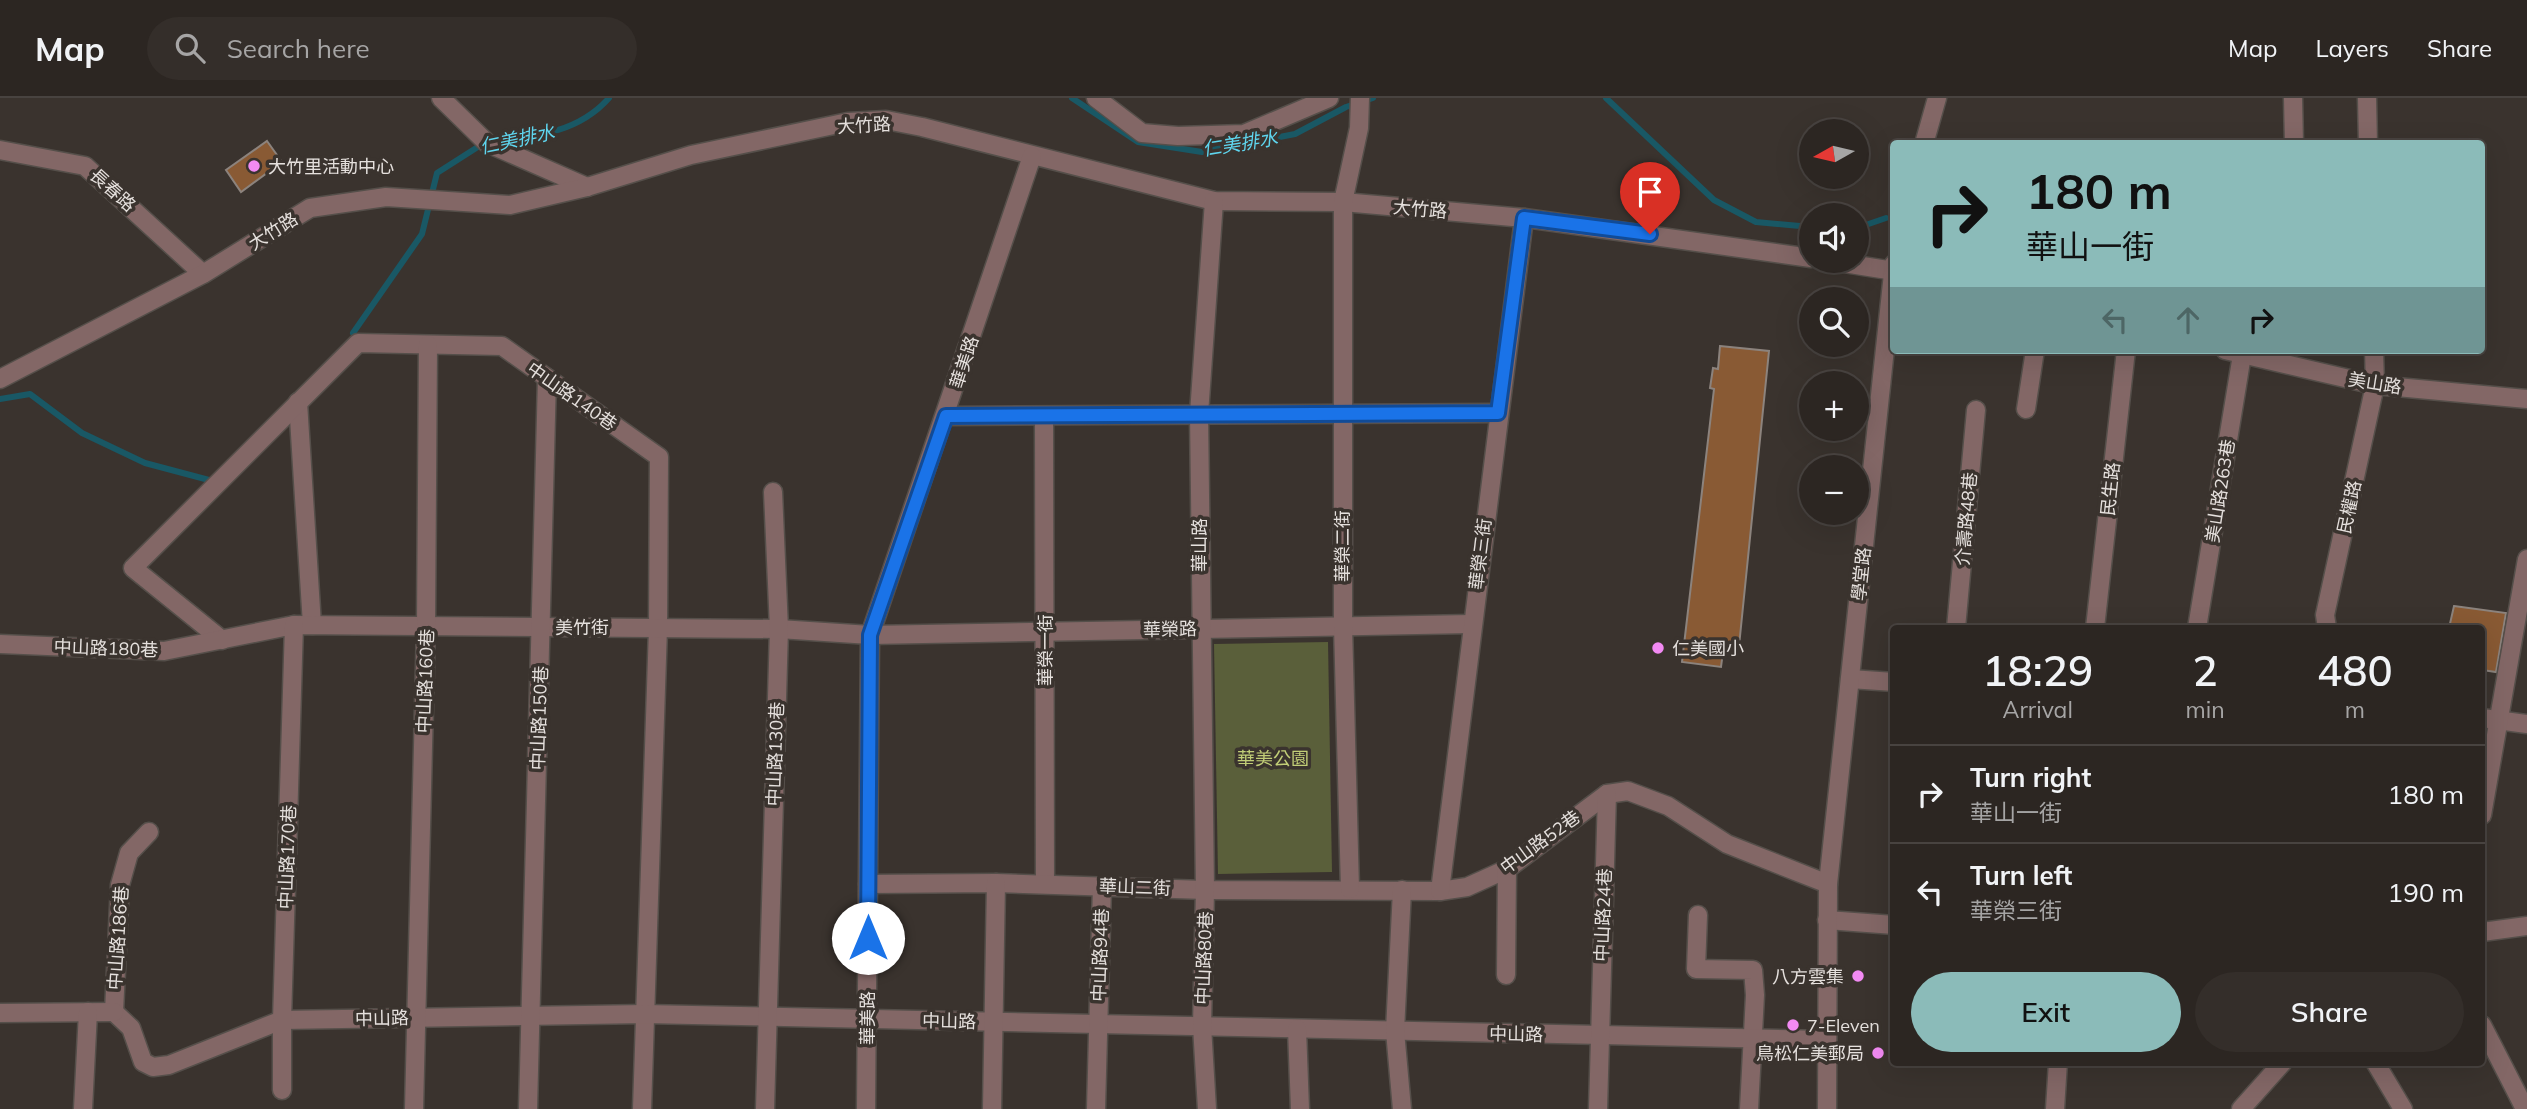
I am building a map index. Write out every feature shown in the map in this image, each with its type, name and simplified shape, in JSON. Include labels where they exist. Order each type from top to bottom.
[{"type":"street","points":[[441,98],[487,143],[587,187]]},
{"type":"street","points":[[1096,98],[1142,133],[1178,136],[1244,134],[1329,98]]},
{"type":"street","name":"華榮二街","points":[[1350,889],[1343,626],[1343,202],[1359,128],[1360,98]]},
{"type":"street","points":[[1925,140],[1937,98]]},
{"type":"street","points":[[2293,98],[2294,140]]},
{"type":"street","points":[[2367,98],[2368,140]]},
{"type":"street","name":"大竹路","points":[[0,379],[203,274],[310,208],[386,197],[510,205],[587,187],[691,155],[848,122],[886,120],[922,127],[1214,201],[1343,202],[1524,218],[1799,256]]},
{"type":"street","name":"長春路","points":[[0,150],[85,166],[203,274]]},
{"type":"street","name":"華美路","points":[[866,1109],[870,635],[1032,156]]},
{"type":"street","name":"華山路","points":[[1205,890],[1199,414],[1214,201]]},
{"type":"street","name":"華榮三街","points":[[1440,891],[1471,624],[1524,218]]},
{"type":"street","points":[[1869,265],[1890,268]]},
{"type":"street","name":"學堂路","points":[[1827,1109],[1825,1040],[1828,884],[1890,297]]},
{"type":"street","name":"中山路140巷","points":[[222,640],[133,568],[358,343],[502,346],[659,457],[658,628],[642,1109]]},
{"type":"street","name":"中山路160巷","points":[[414,1109],[426,626],[428,345]]},
{"type":"street","points":[[2026,409],[2034,354]]},
{"type":"street","name":"民生路","points":[[2095,625],[2126,354]]},
{"type":"street","name":"美山路263巷","points":[[2197,625],[2234,354]]},
{"type":"street","name":"美山路","points":[[2243,354],[2375,385],[2527,399]]},
{"type":"street","name":"民權路","points":[[2327,625],[2325,615],[2375,385],[2374,354]]},
{"type":"street","name":"中山路150巷","points":[[528,1109],[547,378]]},
{"type":"street","name":"中山路170巷","points":[[282,1090],[282,1020],[303,625],[298,402]]},
{"type":"street","name":"介壽路48巷","points":[[1956,625],[1976,410]]},
{"type":"street","points":[[946,416],[1498,413]]},
{"type":"street","name":"華榮一街","points":[[1044,417],[1045,884]]},
{"type":"street","name":"中山路130巷","points":[[765,1109],[779,629],[773,492]]},
{"type":"street","points":[[2485,774],[2489,719],[2521,620],[2527,559]]},
{"type":"street","name":"華榮路","points":[[870,635],[1471,624]]},
{"type":"street","name":"美竹街","points":[[303,625],[779,629],[870,635]]},
{"type":"street","name":"中山路180巷","points":[[0,644],[164,651],[303,625]]},
{"type":"street","points":[[1850,679],[1890,682]]},
{"type":"street","points":[[2489,719],[2527,724]]},
{"type":"street","points":[[1607,794],[1628,791],[1668,806],[1727,844],[1828,884]]},
{"type":"street","name":"中山路52巷","points":[[1402,890],[1440,891],[1467,887],[1507,869],[1607,794]]},
{"type":"street","name":"中山路24巷","points":[[1598,1109],[1607,794]]},
{"type":"street","name":"中山路186巷","points":[[114,1012],[120,885],[128,853],[149,832]]},
{"type":"street","points":[[1506,975],[1507,869]]},
{"type":"street","points":[[992,1109],[996,883]]},
{"type":"street","name":"華山二街","points":[[868,884],[996,883],[1205,890],[1402,890]]},
{"type":"street","name":"中山路94巷","points":[[1096,1109],[1102,886]]},
{"type":"street","name":"中山路80巷","points":[[1205,890],[1202,1026],[1207,1109]]},
{"type":"street","points":[[1402,890],[1395,1031],[1402,1109]]},
{"type":"street","points":[[1698,915],[1696,969],[1753,970],[1755,995],[1749,1109]]},
{"type":"street","points":[[1827,920],[1890,925]]},
{"type":"street","points":[[2485,932],[2527,926]]},
{"type":"street","points":[[83,1109],[88,1012]]},
{"type":"street","points":[[0,1013],[114,1012]]},
{"type":"street","name":"中山路","points":[[114,1012],[131,1028],[143,1062],[153,1067],[169,1065],[282,1020],[645,1014],[1825,1040]]},
{"type":"street","points":[[1297,1029],[1300,1109]]},
{"type":"street","points":[[2485,1031],[2524,1107]]},
{"type":"street","points":[[2055,1109],[2058,1066]]},
{"type":"street","points":[[2241,1109],[2279,1066]]},
{"type":"street","points":[[2377,1066],[2403,1109]]},
{"type":"green space","name":"華美公園","points":[[1328,642],[1332,872],[1218,874],[1214,644]]},
{"type":"building","name":"大竹里活動中心","points":[[267,141],[282,162],[241,192],[226,170]]},
{"type":"building","points":[[1720,346],[1769,351],[1739,646],[1723,652],[1721,667],[1682,662],[1714,389],[1710,388],[1713,368],[1718,369]]},
{"type":"building","points":[[2454,606],[2506,613],[2496,672],[2485,670],[2485,625],[2450,625]]},
{"type":"waterway","name":"仁美排水","points":[[495,141],[542,134],[571,125],[585,118],[609,98]]},
{"type":"waterway","name":"仁美排水","points":[[1072,98],[1138,142],[1202,152],[1295,134],[1346,107],[1373,98]]},
{"type":"waterway","name":"仁美排水","points":[[1606,98],[1714,200],[1756,222],[1799,226]]},
{"type":"waterway","name":"仁美排水","points":[[353,333],[422,234],[437,173],[484,143]]},
{"type":"waterway","name":"仁美排水","points":[[1869,224],[1886,218]]},
{"type":"waterway","name":"仁美排水","points":[[0,399],[30,394],[82,433],[145,463],[209,480]]},
{"type":"place","name":"大竹里活動中心","points":[[254,166]]},
{"type":"place","name":"仁美國小","points":[[1658,648]]},
{"type":"place","name":"八方雲集","points":[[1858,976]]},
{"type":"place","name":"7-Eleven","points":[[1793,1025]]},
{"type":"place","name":"鳥松仁美郵局","points":[[1878,1053]]},
{"type":"route","points":[[868,938],[870,635],[946,416],[1498,413],[1524,218],[1650,234]]}]
